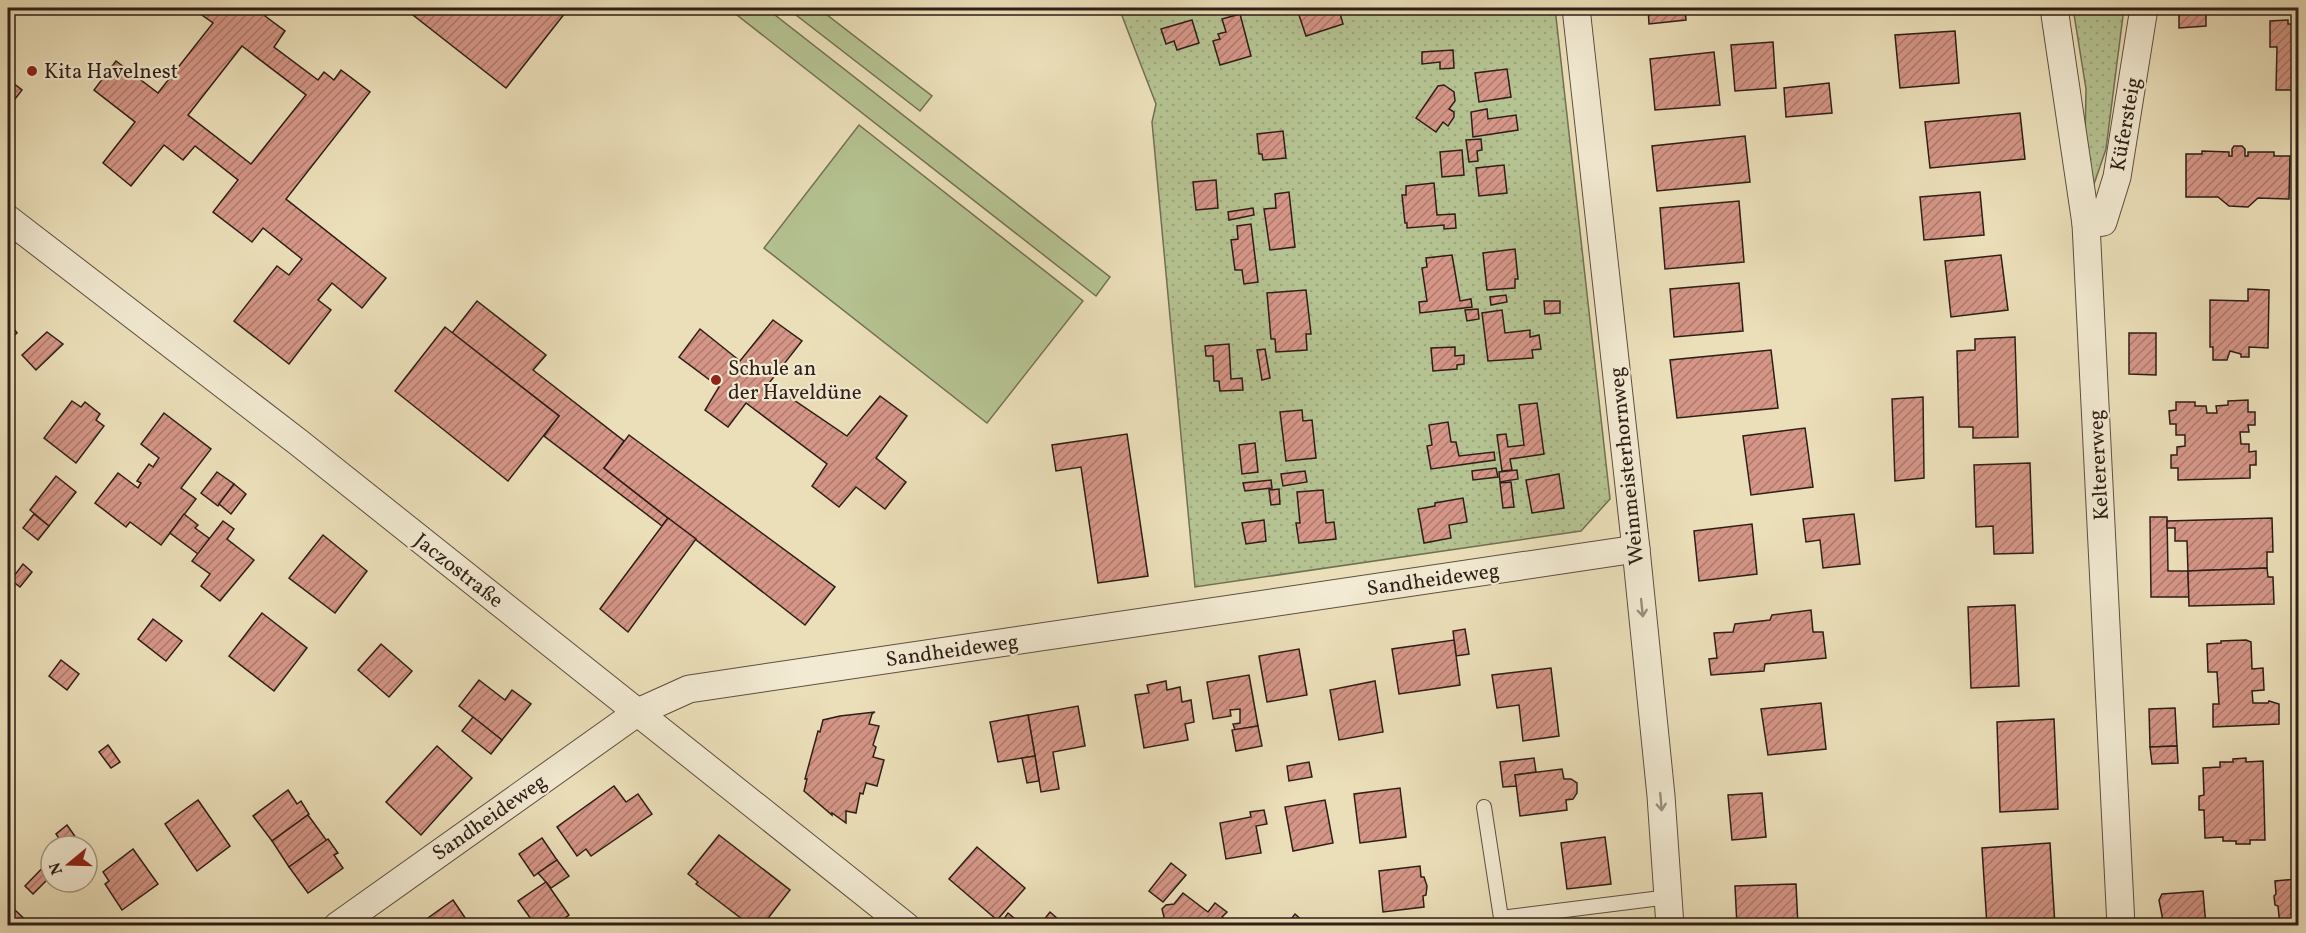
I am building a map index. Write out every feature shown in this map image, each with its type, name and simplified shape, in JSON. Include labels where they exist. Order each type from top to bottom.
[{"type":"street","name":"Weinmeisterhornweg","points":[[1575,8],[1636,549],[1661,796],[1670,926]]},
{"type":"street","name":"Keltererweg","points":[[2054,8],[2086,224],[2121,926]]},
{"type":"street","name":"Küfersteig","points":[[2086,224],[2103,222],[2117,177],[2144,8]]},
{"type":"street","name":"Jaczostraße","points":[[8,219],[308,449],[906,926]]},
{"type":"street","name":"Sandheideweg","points":[[337,926],[638,712],[689,689],[1636,549]]},
{"type":"lane","points":[[1484,807],[1501,918],[1669,897]]},
{"type":"green space","points":[[728,8],[766,8],[1110,277],[1096,296]]},
{"type":"green space","points":[[787,8],[818,8],[932,96],[920,111]]},
{"type":"green space","points":[[1119,8],[1555,8],[1610,499],[1581,531],[1195,587],[1152,122],[1156,104]]},
{"type":"green space","points":[[2073,8],[2124,8],[2106,149],[2093,187],[2085,141],[2086,89]]},
{"type":"green space","points":[[859,125],[1083,301],[987,423],[764,248]]},
{"type":"building","points":[[192,8],[272,8],[265,16],[285,31],[274,47],[318,80],[324,72],[334,80],[341,70],[370,92],[286,199],[386,278],[362,308],[332,283],[318,300],[331,310],[289,364],[234,321],[277,266],[289,275],[302,259],[263,228],[252,242],[213,212],[238,180],[195,146],[183,160],[164,145],[131,186],[103,163],[135,122],[94,90],[116,61],[158,93],[213,23]],"holes":[[[242,46],[306,95],[251,164],[188,115]]]},
{"type":"building","points":[[404,8],[569,8],[506,88]]},
{"type":"building","points":[[1312,8],[1339,10],[1343,24],[1306,36],[1298,12]]},
{"type":"building","points":[[1648,8],[1685,8],[1686,20],[1649,24]]},
{"type":"building","points":[[2179,8],[2206,8],[2206,26],[2179,28]]},
{"type":"building","points":[[1240,14],[1251,56],[1220,65],[1213,41],[1220,39],[1218,34],[1226,32],[1222,19]]},
{"type":"building","points":[[1192,20],[1199,43],[1177,50],[1174,41],[1166,44],[1161,29]]},
{"type":"building","points":[[2288,20],[2288,24],[2298,24],[2298,90],[2276,90],[2277,47],[2270,47],[2270,21]]},
{"type":"building","points":[[1955,31],[1959,83],[1900,88],[1895,35]]},
{"type":"building","points":[[1773,42],[1776,88],[1735,91],[1731,45]]},
{"type":"building","points":[[1453,50],[1454,68],[1440,69],[1440,62],[1422,64],[1422,52]]},
{"type":"building","points":[[1714,52],[1720,105],[1655,110],[1650,59]]},
{"type":"building","points":[[1507,69],[1511,97],[1479,102],[1475,73]]},
{"type":"building","points":[[8,79],[22,90],[8,108]]},
{"type":"building","points":[[1829,83],[1832,113],[1786,117],[1784,88]]},
{"type":"building","points":[[1444,85],[1454,92],[1455,101],[1449,109],[1454,112],[1454,117],[1448,126],[1443,122],[1436,132],[1416,118],[1438,86]]},
{"type":"building","points":[[1487,109],[1488,119],[1516,115],[1518,130],[1473,137],[1471,112]]},
{"type":"building","points":[[2020,113],[2025,159],[1930,168],[1925,122]]},
{"type":"building","points":[[1283,131],[1286,158],[1263,160],[1262,154],[1259,154],[1257,134]]},
{"type":"building","points":[[1745,136],[1750,182],[1657,191],[1652,146]]},
{"type":"building","points":[[1481,139],[1482,150],[1477,151],[1478,161],[1469,162],[1466,140]]},
{"type":"building","points":[[2234,146],[2242,146],[2245,149],[2245,156],[2248,156],[2248,152],[2274,152],[2274,156],[2290,156],[2289,199],[2258,198],[2248,207],[2229,206],[2218,197],[2186,197],[2186,154],[2202,154],[2202,151],[2229,152],[2229,156],[2232,156]]},
{"type":"building","points":[[1462,150],[1464,175],[1442,177],[1440,152]]},
{"type":"building","points":[[1504,165],[1507,193],[1479,196],[1476,168]]},
{"type":"building","points":[[1216,180],[1218,208],[1196,210],[1193,182]]},
{"type":"building","points":[[1434,183],[1437,215],[1455,214],[1456,228],[1444,229],[1444,225],[1407,228],[1402,195],[1406,195],[1406,186]]},
{"type":"building","points":[[1289,192],[1295,247],[1270,250],[1264,209],[1276,208],[1275,194]]},
{"type":"building","points":[[1980,192],[1984,235],[1924,240],[1920,197]]},
{"type":"building","points":[[1739,201],[1744,262],[1665,269],[1660,208]]},
{"type":"building","points":[[1253,208],[1254,215],[1229,220],[1228,212]]},
{"type":"building","points":[[1251,224],[1258,282],[1244,284],[1242,270],[1235,270],[1231,240],[1238,239],[1237,226]]},
{"type":"building","points":[[1515,249],[1518,279],[1515,279],[1515,288],[1487,290],[1483,253]]},
{"type":"building","points":[[1452,255],[1460,301],[1471,299],[1472,307],[1420,313],[1419,302],[1427,301],[1422,268],[1427,267],[1426,258]]},
{"type":"building","points":[[2001,255],[2008,310],[1951,317],[1945,261]]},
{"type":"building","points":[[1739,283],[1743,331],[1674,337],[1670,289]]},
{"type":"building","points":[[2248,289],[2269,290],[2268,348],[2249,347],[2249,357],[2241,357],[2241,354],[2230,351],[2227,360],[2213,360],[2213,347],[2210,347],[2210,300],[2248,301]]},
{"type":"building","points":[[1306,290],[1311,334],[1306,334],[1307,350],[1276,352],[1275,339],[1271,339],[1267,293]]},
{"type":"building","points":[[1506,295],[1507,302],[1491,305],[1490,297]]},
{"type":"building","points":[[477,301],[546,355],[533,370],[624,441],[604,468],[668,518],[662,526],[544,436],[559,416],[452,333]]},
{"type":"building","points":[[1544,301],[1560,301],[1560,313],[1545,314]]},
{"type":"building","points":[[1478,309],[1479,319],[1467,321],[1465,310]]},
{"type":"building","points":[[1502,310],[1505,333],[1530,330],[1530,337],[1539,335],[1541,349],[1532,350],[1533,358],[1488,361],[1482,313]]},
{"type":"building","points":[[773,320],[802,341],[769,383],[847,436],[880,396],[907,416],[876,458],[906,482],[885,509],[856,487],[839,507],[812,486],[827,464],[746,403],[728,427],[705,410],[719,387],[679,357],[700,329],[740,361]]},
{"type":"building","points":[[8,321],[17,333],[8,341]]},
{"type":"building","points":[[445,327],[559,416],[508,481],[395,391]]},
{"type":"building","points":[[47,332],[63,344],[36,370],[22,355]]},
{"type":"building","points":[[2129,333],[2156,333],[2156,375],[2129,374]]},
{"type":"building","points":[[2015,337],[2018,437],[1973,438],[1973,427],[1959,427],[1957,351],[1975,350],[1975,339]]},
{"type":"building","points":[[1229,344],[1231,379],[1242,378],[1243,390],[1220,391],[1219,381],[1214,381],[1213,356],[1206,356],[1205,346]]},
{"type":"building","points":[[1455,347],[1455,356],[1464,355],[1464,364],[1457,365],[1457,369],[1433,371],[1431,348]]},
{"type":"building","points":[[1265,349],[1270,378],[1262,380],[1257,350]]},
{"type":"building","points":[[1771,350],[1778,408],[1677,418],[1670,360]]},
{"type":"building","points":[[1923,397],[1924,478],[1895,481],[1892,399]]},
{"type":"building","points":[[2248,400],[2248,412],[2255,412],[2255,425],[2248,425],[2249,432],[2240,432],[2241,444],[2249,444],[2249,452],[2256,451],[2256,465],[2250,465],[2250,478],[2178,480],[2178,468],[2171,468],[2171,455],[2177,455],[2177,447],[2185,446],[2185,435],[2176,435],[2176,424],[2170,424],[2169,411],[2176,410],[2176,402],[2195,402],[2195,406],[2206,406],[2207,413],[2217,413],[2216,406],[2228,405],[2228,401]]},
{"type":"building","points":[[72,401],[81,407],[85,402],[100,414],[96,420],[104,426],[76,463],[44,438]]},
{"type":"building","points":[[1537,403],[1544,454],[1510,459],[1512,470],[1502,471],[1497,435],[1506,434],[1508,447],[1524,445],[1519,405]]},
{"type":"building","points":[[1302,410],[1303,421],[1312,420],[1316,458],[1286,461],[1280,412]]},
{"type":"building","points":[[164,413],[211,449],[181,488],[196,499],[161,545],[130,522],[126,527],[95,503],[118,473],[138,488],[141,483],[137,481],[149,464],[153,467],[159,458],[141,444]]},
{"type":"building","points":[[1448,422],[1451,442],[1456,442],[1459,456],[1494,452],[1495,460],[1431,469],[1427,446],[1432,445],[1429,425]]},
{"type":"building","points":[[1805,428],[1813,487],[1751,495],[1743,436]]},
{"type":"building","points":[[1127,434],[1148,576],[1098,583],[1081,467],[1056,471],[1052,445]]},
{"type":"building","points":[[629,435],[835,587],[805,625],[604,468]]},
{"type":"building","points":[[1255,443],[1258,472],[1242,474],[1239,445]]},
{"type":"building","points":[[2030,463],[2033,553],[1994,554],[1993,526],[1976,527],[1974,465]]},
{"type":"building","points":[[1496,468],[1498,477],[1473,480],[1472,471]]},
{"type":"building","points":[[1517,470],[1518,479],[1500,482],[1499,472]]},
{"type":"building","points":[[1305,471],[1307,482],[1283,486],[1281,474]]},
{"type":"building","points":[[217,472],[234,484],[218,506],[201,493]]},
{"type":"building","points":[[1559,474],[1564,508],[1532,513],[1526,480]]},
{"type":"building","points":[[56,476],[76,492],[49,526],[30,510]]},
{"type":"building","points":[[1271,480],[1272,488],[1245,491],[1243,483]]},
{"type":"building","points":[[1511,482],[1514,507],[1503,508],[1500,483]]},
{"type":"building","points":[[234,484],[246,494],[231,514],[219,504]]},
{"type":"building","points":[[1279,489],[1280,504],[1271,505],[1269,490]]},
{"type":"building","points":[[1323,490],[1326,523],[1334,522],[1336,539],[1299,543],[1296,523],[1300,523],[1297,492]]},
{"type":"building","points":[[1463,498],[1467,522],[1449,525],[1451,538],[1424,543],[1418,509]]},
{"type":"building","points":[[34,514],[49,526],[38,540],[23,528]]},
{"type":"building","points":[[184,514],[198,525],[195,528],[210,539],[198,554],[170,533]]},
{"type":"building","points":[[1854,514],[1860,564],[1823,568],[1820,540],[1806,542],[1803,519]]},
{"type":"building","points":[[2150,517],[2167,517],[2168,571],[2188,571],[2189,597],[2151,597]]},
{"type":"building","points":[[668,518],[696,539],[628,632],[600,609]]},
{"type":"building","points":[[2272,518],[2273,552],[2267,552],[2267,568],[2188,571],[2187,541],[2175,541],[2175,528],[2167,528],[2167,521]]},
{"type":"building","points":[[1264,520],[1266,541],[1246,544],[1242,523]]},
{"type":"building","points":[[223,521],[234,529],[227,539],[254,560],[220,601],[201,586],[210,574],[192,561]]},
{"type":"building","points":[[1752,524],[1757,574],[1699,581],[1694,531]]},
{"type":"building","points":[[323,535],[367,571],[335,613],[289,578]]},
{"type":"building","points":[[23,564],[32,572],[20,587],[11,580]]},
{"type":"building","points":[[2267,568],[2268,577],[2273,577],[2274,604],[2189,606],[2188,571]]},
{"type":"building","points":[[2015,605],[2019,686],[1971,688],[1968,607]]},
{"type":"building","points":[[1811,610],[1813,632],[1823,632],[1826,658],[1765,664],[1764,671],[1711,675],[1709,659],[1717,658],[1714,633],[1733,632],[1735,624],[1770,620],[1772,615]]},
{"type":"building","points":[[262,613],[307,648],[274,691],[229,656]]},
{"type":"building","points":[[153,619],[182,641],[166,661],[138,639]]},
{"type":"building","points":[[1465,629],[1469,654],[1456,656],[1453,631]]},
{"type":"building","points":[[1454,640],[1460,685],[1399,694],[1392,649]]},
{"type":"building","points":[[2246,640],[2251,642],[2252,669],[2263,668],[2264,690],[2252,691],[2253,703],[2268,703],[2269,701],[2279,704],[2279,724],[2213,727],[2213,704],[2219,704],[2217,672],[2208,672],[2207,644]]},
{"type":"building","points":[[381,644],[412,671],[389,697],[358,670]]},
{"type":"building","points":[[1299,649],[1307,695],[1267,702],[1259,656]]},
{"type":"building","points":[[61,660],[79,674],[67,690],[49,676]]},
{"type":"building","points":[[1551,668],[1559,736],[1523,741],[1519,705],[1497,708],[1492,675]]},
{"type":"building","points":[[1249,675],[1258,726],[1235,730],[1233,724],[1240,723],[1240,709],[1230,710],[1231,716],[1213,719],[1207,682]]},
{"type":"building","points":[[479,680],[505,700],[512,690],[531,704],[502,740],[459,706]]},
{"type":"building","points":[[1166,681],[1167,690],[1180,687],[1182,702],[1191,700],[1194,722],[1185,724],[1188,740],[1144,748],[1135,695],[1149,693],[1147,685]]},
{"type":"building","points":[[1375,681],[1383,732],[1339,740],[1330,690]]},
{"type":"building","points":[[1821,703],[1826,749],[1768,755],[1761,709]]},
{"type":"building","points":[[1078,706],[1085,746],[1053,752],[1059,789],[1041,792],[1028,715]]},
{"type":"building","points":[[2175,708],[2177,746],[2150,747],[2149,709]]},
{"type":"building","points":[[875,712],[869,724],[879,726],[873,745],[876,747],[873,757],[884,760],[877,786],[866,783],[863,794],[860,793],[856,813],[846,811],[846,823],[832,813],[832,815],[804,791],[807,779],[805,779],[823,720]]},
{"type":"building","points":[[1028,715],[1035,756],[998,762],[990,722]]},
{"type":"building","points":[[473,717],[502,740],[491,754],[462,731]]},
{"type":"building","points":[[2054,719],[2058,809],[2000,812],[1997,722]]},
{"type":"building","points":[[1258,726],[1262,746],[1236,751],[1232,730]]},
{"type":"building","points":[[108,745],[120,762],[111,768],[99,752]]},
{"type":"building","points":[[437,746],[472,778],[421,835],[386,802]]},
{"type":"building","points":[[2177,746],[2178,763],[2152,764],[2150,747]]},
{"type":"building","points":[[1035,756],[1039,781],[1027,783],[1022,758]]},
{"type":"building","points":[[1534,758],[1536,772],[1515,775],[1517,786],[1503,787],[1500,762]]},
{"type":"building","points":[[2246,758],[2246,762],[2263,761],[2265,840],[2250,840],[2250,844],[2236,844],[2236,841],[2223,841],[2223,837],[2205,838],[2204,810],[2199,810],[2199,796],[2204,795],[2203,768],[2220,767],[2220,762],[2233,762],[2233,759]]},
{"type":"building","points":[[1309,762],[1312,777],[1289,781],[1287,766]]},
{"type":"building","points":[[1562,769],[1564,779],[1571,779],[1577,783],[1577,793],[1573,799],[1566,800],[1567,810],[1520,816],[1515,775]]},
{"type":"building","points":[[614,786],[626,802],[638,794],[652,814],[591,856],[586,849],[577,856],[557,827]]},
{"type":"building","points":[[1400,788],[1406,837],[1360,843],[1354,794]]},
{"type":"building","points":[[288,790],[297,804],[301,801],[309,814],[272,841],[253,816]]},
{"type":"building","points":[[1762,793],[1766,837],[1732,840],[1728,795]]},
{"type":"building","points":[[198,800],[230,846],[197,871],[165,824]]},
{"type":"building","points":[[1325,800],[1333,843],[1293,851],[1285,807]]},
{"type":"building","points":[[1264,810],[1267,824],[1256,826],[1261,853],[1226,859],[1220,823],[1251,817],[1250,812]]},
{"type":"building","points":[[308,815],[327,841],[289,867],[272,841]]},
{"type":"building","points":[[67,825],[73,834],[56,834]]},
{"type":"building","points":[[719,835],[790,890],[762,926],[755,926],[748,920],[746,922],[696,884],[698,882],[688,874]]},
{"type":"building","points":[[1605,837],[1611,884],[1567,889],[1561,843]]},
{"type":"building","points":[[542,838],[557,860],[534,876],[519,854]]},
{"type":"building","points":[[328,839],[338,853],[334,855],[343,868],[308,893],[289,867]]},
{"type":"building","points":[[2050,843],[2055,926],[1987,926],[1982,848]]},
{"type":"building","points":[[977,847],[1025,888],[997,920],[949,879]]},
{"type":"building","points":[[133,849],[158,884],[122,910],[105,884],[109,881],[103,872]]},
{"type":"building","points":[[557,860],[569,876],[551,888],[538,873]]},
{"type":"building","points":[[1171,863],[1186,875],[1163,902],[1149,891]]},
{"type":"building","points":[[1420,866],[1421,877],[1424,877],[1427,886],[1426,895],[1423,896],[1424,907],[1383,912],[1379,871]]},
{"type":"building","points":[[39,871],[39,888],[33,894],[25,886]]},
{"type":"building","points":[[2298,879],[2298,926],[2280,926],[2278,906],[2275,905],[2274,896],[2276,894],[2275,881]]},
{"type":"building","points":[[546,882],[569,915],[560,922],[563,926],[527,926],[525,922],[531,919],[518,901]]},
{"type":"building","points":[[1796,884],[1798,926],[1737,926],[1735,886]]},
{"type":"building","points":[[2203,891],[2206,926],[2164,926],[2159,900],[2162,894]]},
{"type":"building","points":[[1183,893],[1208,912],[1215,903],[1227,912],[1222,917],[1233,926],[1159,926],[1164,917],[1162,909],[1166,905],[1174,904]]},
{"type":"building","points":[[453,900],[470,925],[433,926],[428,918]]},
{"type":"building","points":[[15,910],[32,926],[8,926],[8,917]]},
{"type":"building","points":[[1050,912],[1066,926],[1039,926]]},
{"type":"building","points":[[1008,913],[1019,922],[1016,926],[999,926]]},
{"type":"building","points":[[1295,914],[1304,922],[1301,926],[1286,926]]},
{"type":"place","name":"Kita Havelnest","points":[[32,71]]},
{"type":"place","name":"Schule an der Haveldüne","points":[[716,380]]}]
